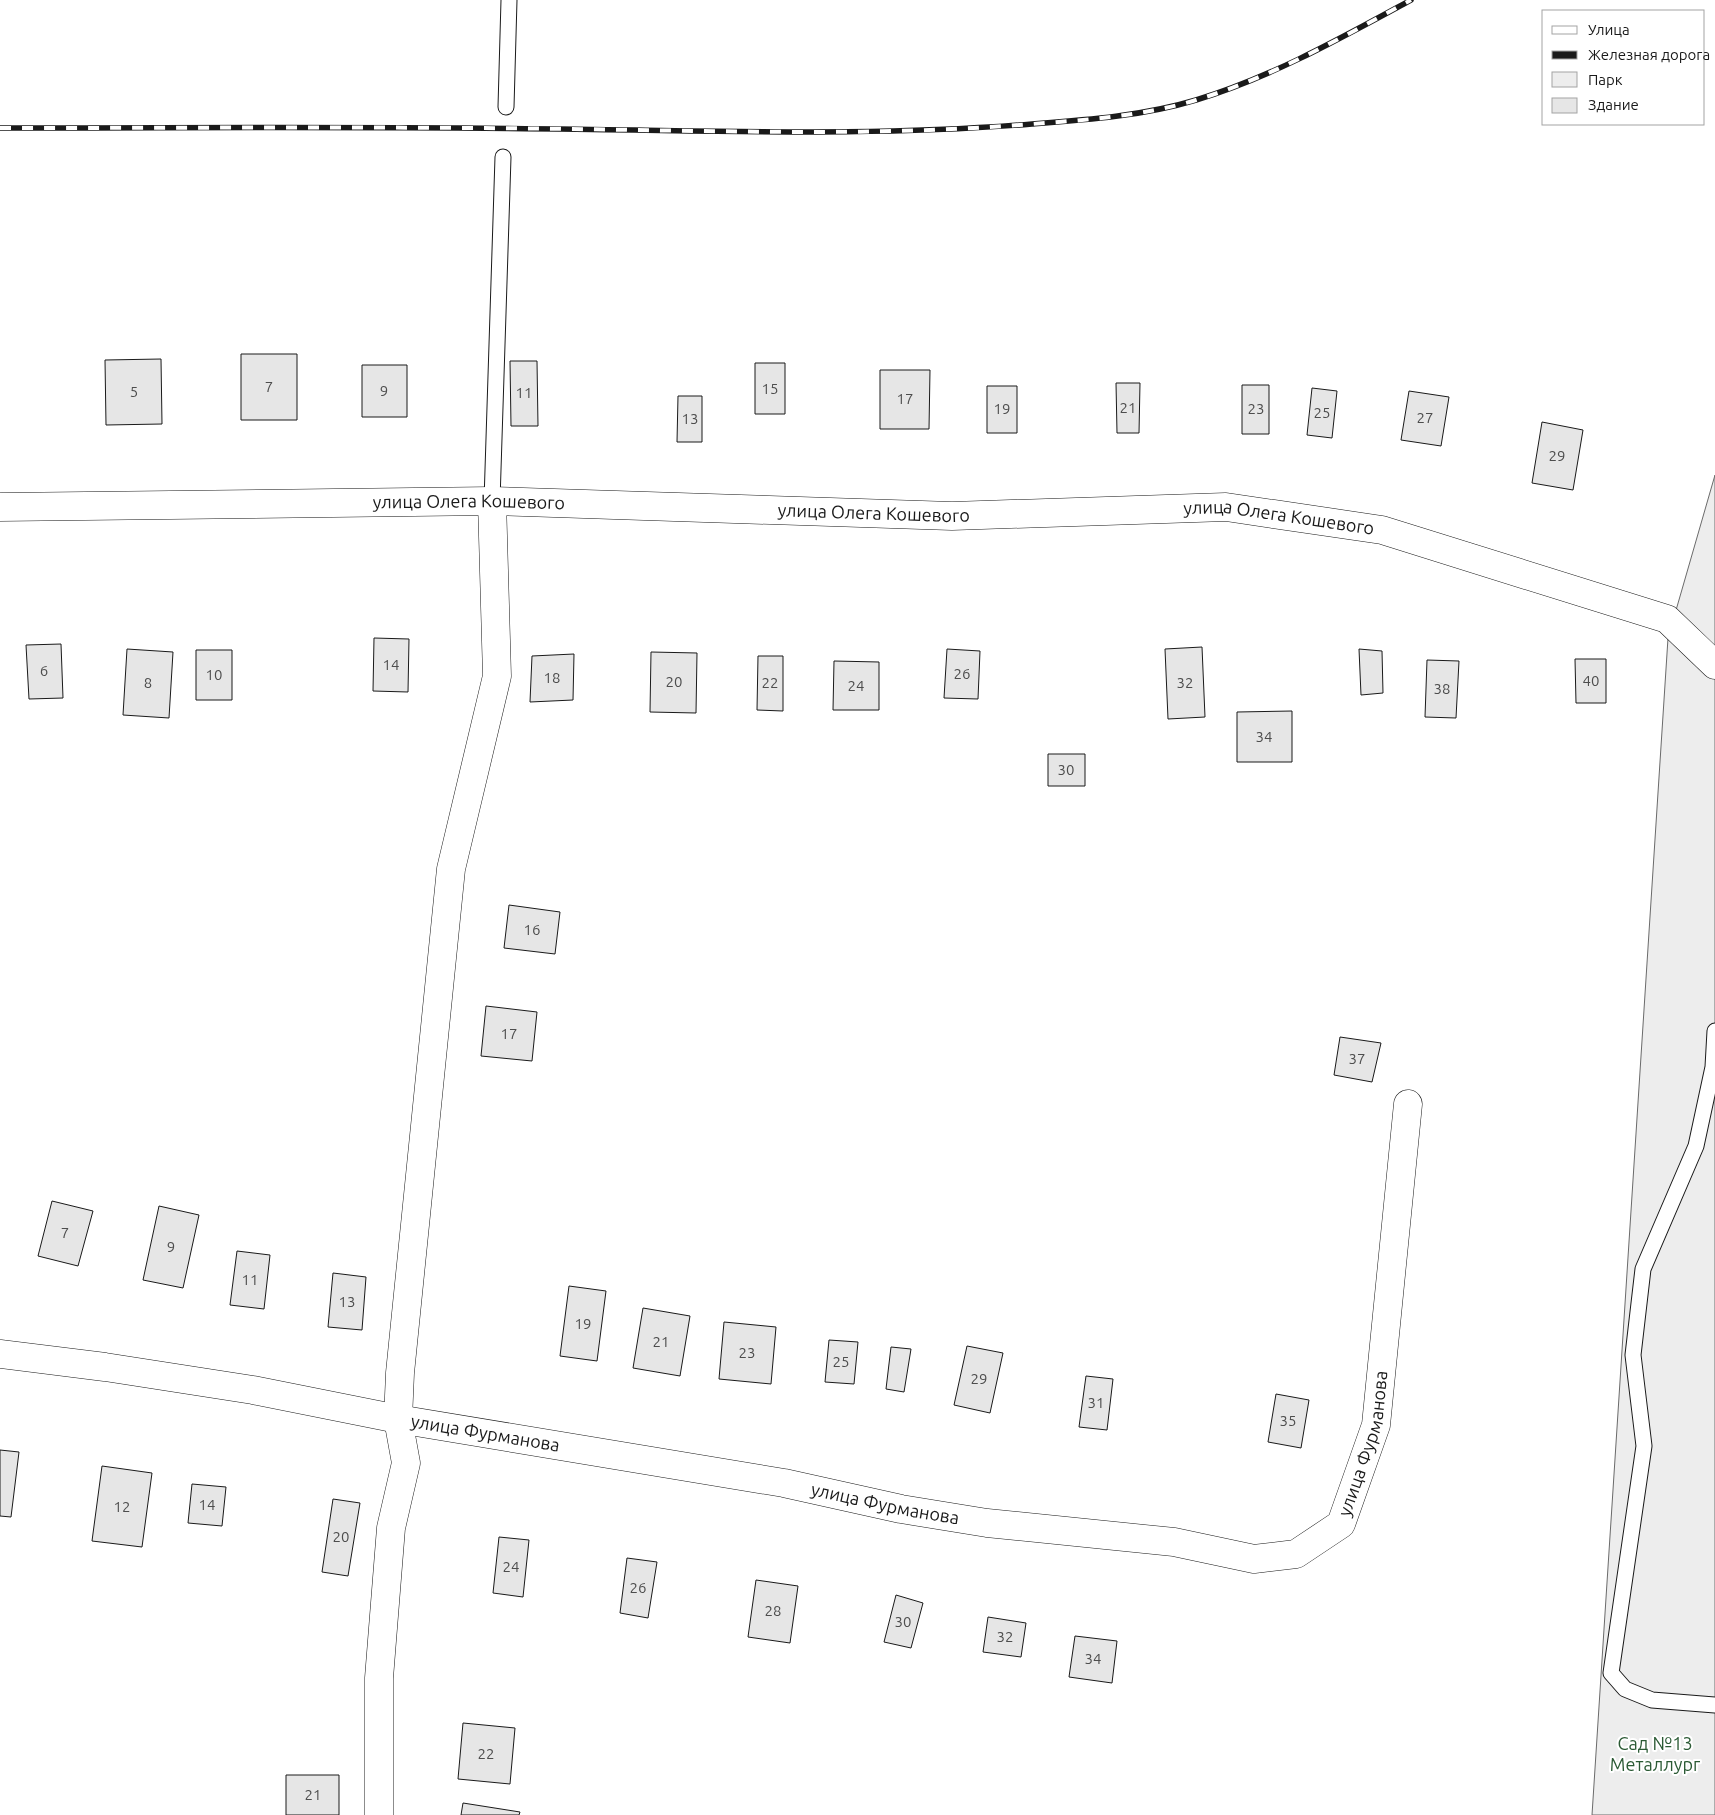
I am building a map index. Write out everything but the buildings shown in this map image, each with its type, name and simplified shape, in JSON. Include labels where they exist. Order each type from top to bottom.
[{"type":"street","name":"улица Олега Кошевого","points":[[0,507],[492,501],[952,516],[1226,508],[1382,530],[1667,619],[1715,664]]},
{"type":"street","points":[[380,1815],[379,1678],[392,1528],[406,1463],[398,1419],[400,1373],[451,869],[497,676],[492,501]]},
{"type":"street","name":"улица Фурманова","points":[[0,1354],[104,1367],[253,1390],[398,1419],[784,1482],[901,1509],[987,1523],[1174,1542],[1254,1559],[1296,1554],[1341,1524],[1376,1425],[1408,1104]]},
{"type":"lane","points":[[506,107],[509,0]]},
{"type":"lane","points":[[492,501],[503,157]]},
{"type":"lane","points":[[1715,1031],[1713,1067],[1696,1146],[1644,1269],[1634,1355],[1644,1446],[1611,1673],[1625,1689],[1652,1700],[1715,1705]]},
{"type":"green space","name":"Сад №13 Металлург","points":[[1715,475],[1715,1815],[1592,1815],[1668,638]]},
{"type":"railway","points":[[0,128],[397,128],[834,132],[933,130],[1073,121],[1156,110],[1224,91],[1306,56],[1411,0]]}]
